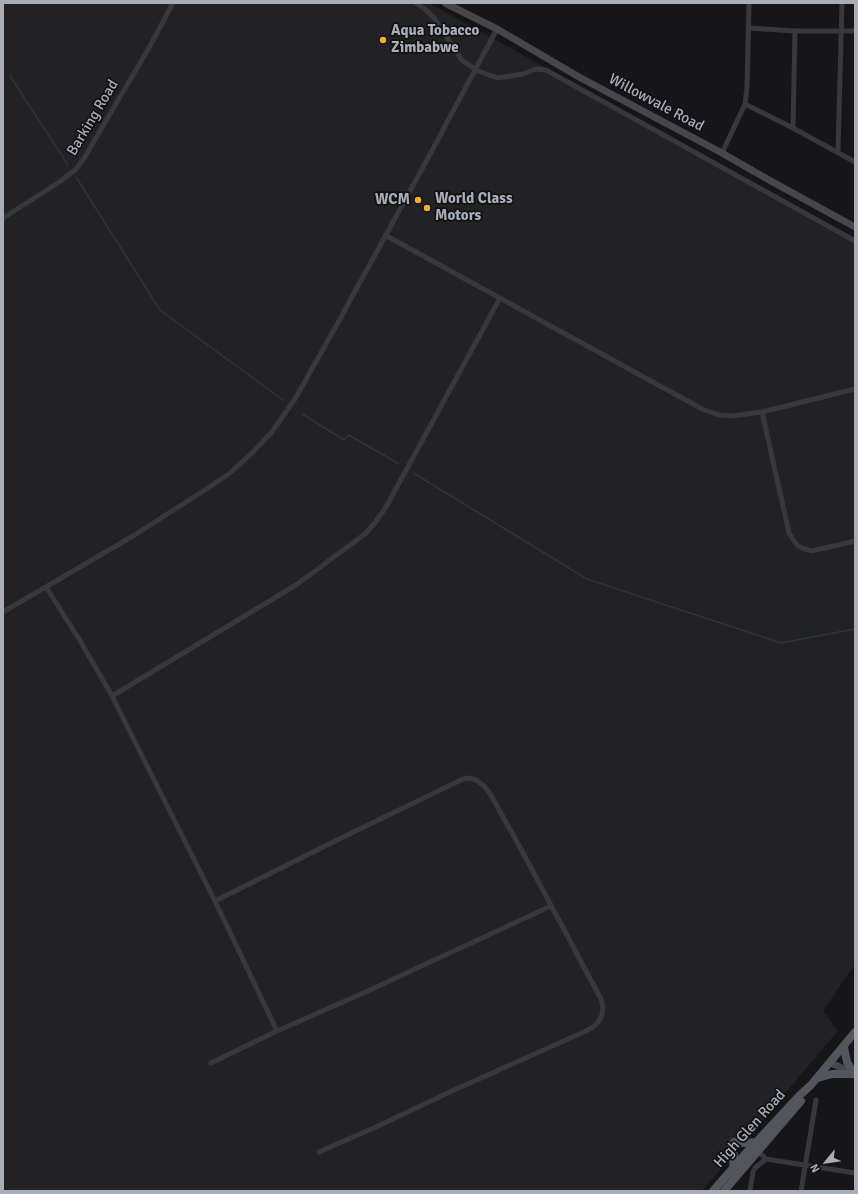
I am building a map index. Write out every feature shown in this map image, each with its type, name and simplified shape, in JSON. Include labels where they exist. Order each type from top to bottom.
[{"type":"main road","name":"Willowvale Road","points":[[445,3],[497,29],[579,77],[855,226]]},
{"type":"main road","name":"High Glen Road","points":[[713,1191],[799,1096],[818,1078],[854,1033]]},
{"type":"main road","points":[[844,1046],[849,1066],[855,1074]]},
{"type":"main road","points":[[831,1062],[855,1074]]},
{"type":"main road","points":[[818,1078],[830,1074],[855,1074]]},
{"type":"main road","name":"High Glen Road","points":[[724,1191],[803,1099],[808,1089]]},
{"type":"main road","points":[[733,1168],[733,1145],[757,1142]]},
{"type":"street","name":"Barking Road","points":[[3,218],[61,181],[76,169],[83,160],[146,53],[173,3]]},
{"type":"street","points":[[416,3],[434,18],[462,60],[476,70],[497,78],[523,74],[536,69],[546,70],[855,241]]},
{"type":"street","points":[[722,153],[745,104],[747,88],[749,3]]},
{"type":"street","points":[[838,152],[842,3]]},
{"type":"street","points":[[749,28],[795,31],[855,31]]},
{"type":"street","points":[[3,612],[133,536],[208,488],[230,473],[252,454],[271,433],[294,399],[335,328],[497,29]]},
{"type":"street","points":[[793,128],[795,31]]},
{"type":"street","points":[[745,104],[855,162]]},
{"type":"street","points":[[385,235],[702,409],[732,416],[762,412],[855,389]]},
{"type":"street","points":[[112,696],[296,585],[365,534],[386,507],[500,298]]},
{"type":"street","points":[[762,412],[789,533],[794,541],[798,546],[812,551],[855,541]]},
{"type":"street","points":[[46,587],[79,639],[112,696],[215,901],[277,1031]]},
{"type":"street","points":[[215,901],[463,779],[469,778],[476,780],[489,792],[601,999],[603,1007],[602,1015],[593,1027],[586,1031],[319,1152]]},
{"type":"street","points":[[211,1062],[551,906]]},
{"type":"street","points":[[801,1191],[816,1100]]},
{"type":"street","points":[[758,1151],[766,1159],[855,1173]]},
{"type":"street","points":[[750,1191],[755,1168],[766,1159]]},
{"type":"shaded area","points":[[3,3],[429,3],[855,239],[855,964],[823,1011],[838,1031],[702,1191],[3,1191]]},
{"type":"waterway","points":[[10,76],[68,165]]},
{"type":"waterway","points":[[76,177],[160,310],[283,400]]},
{"type":"waterway","points":[[302,414],[344,440],[349,435],[399,464]]},
{"type":"waterway","points":[[415,474],[587,579],[781,643],[855,629]]},
{"type":"place","name":"Aqua Tobacco Zimbabwe","points":[[383,40]]},
{"type":"place","name":"WCM","points":[[418,200]]},
{"type":"place","name":"World Class Motors","points":[[427,208]]}]
